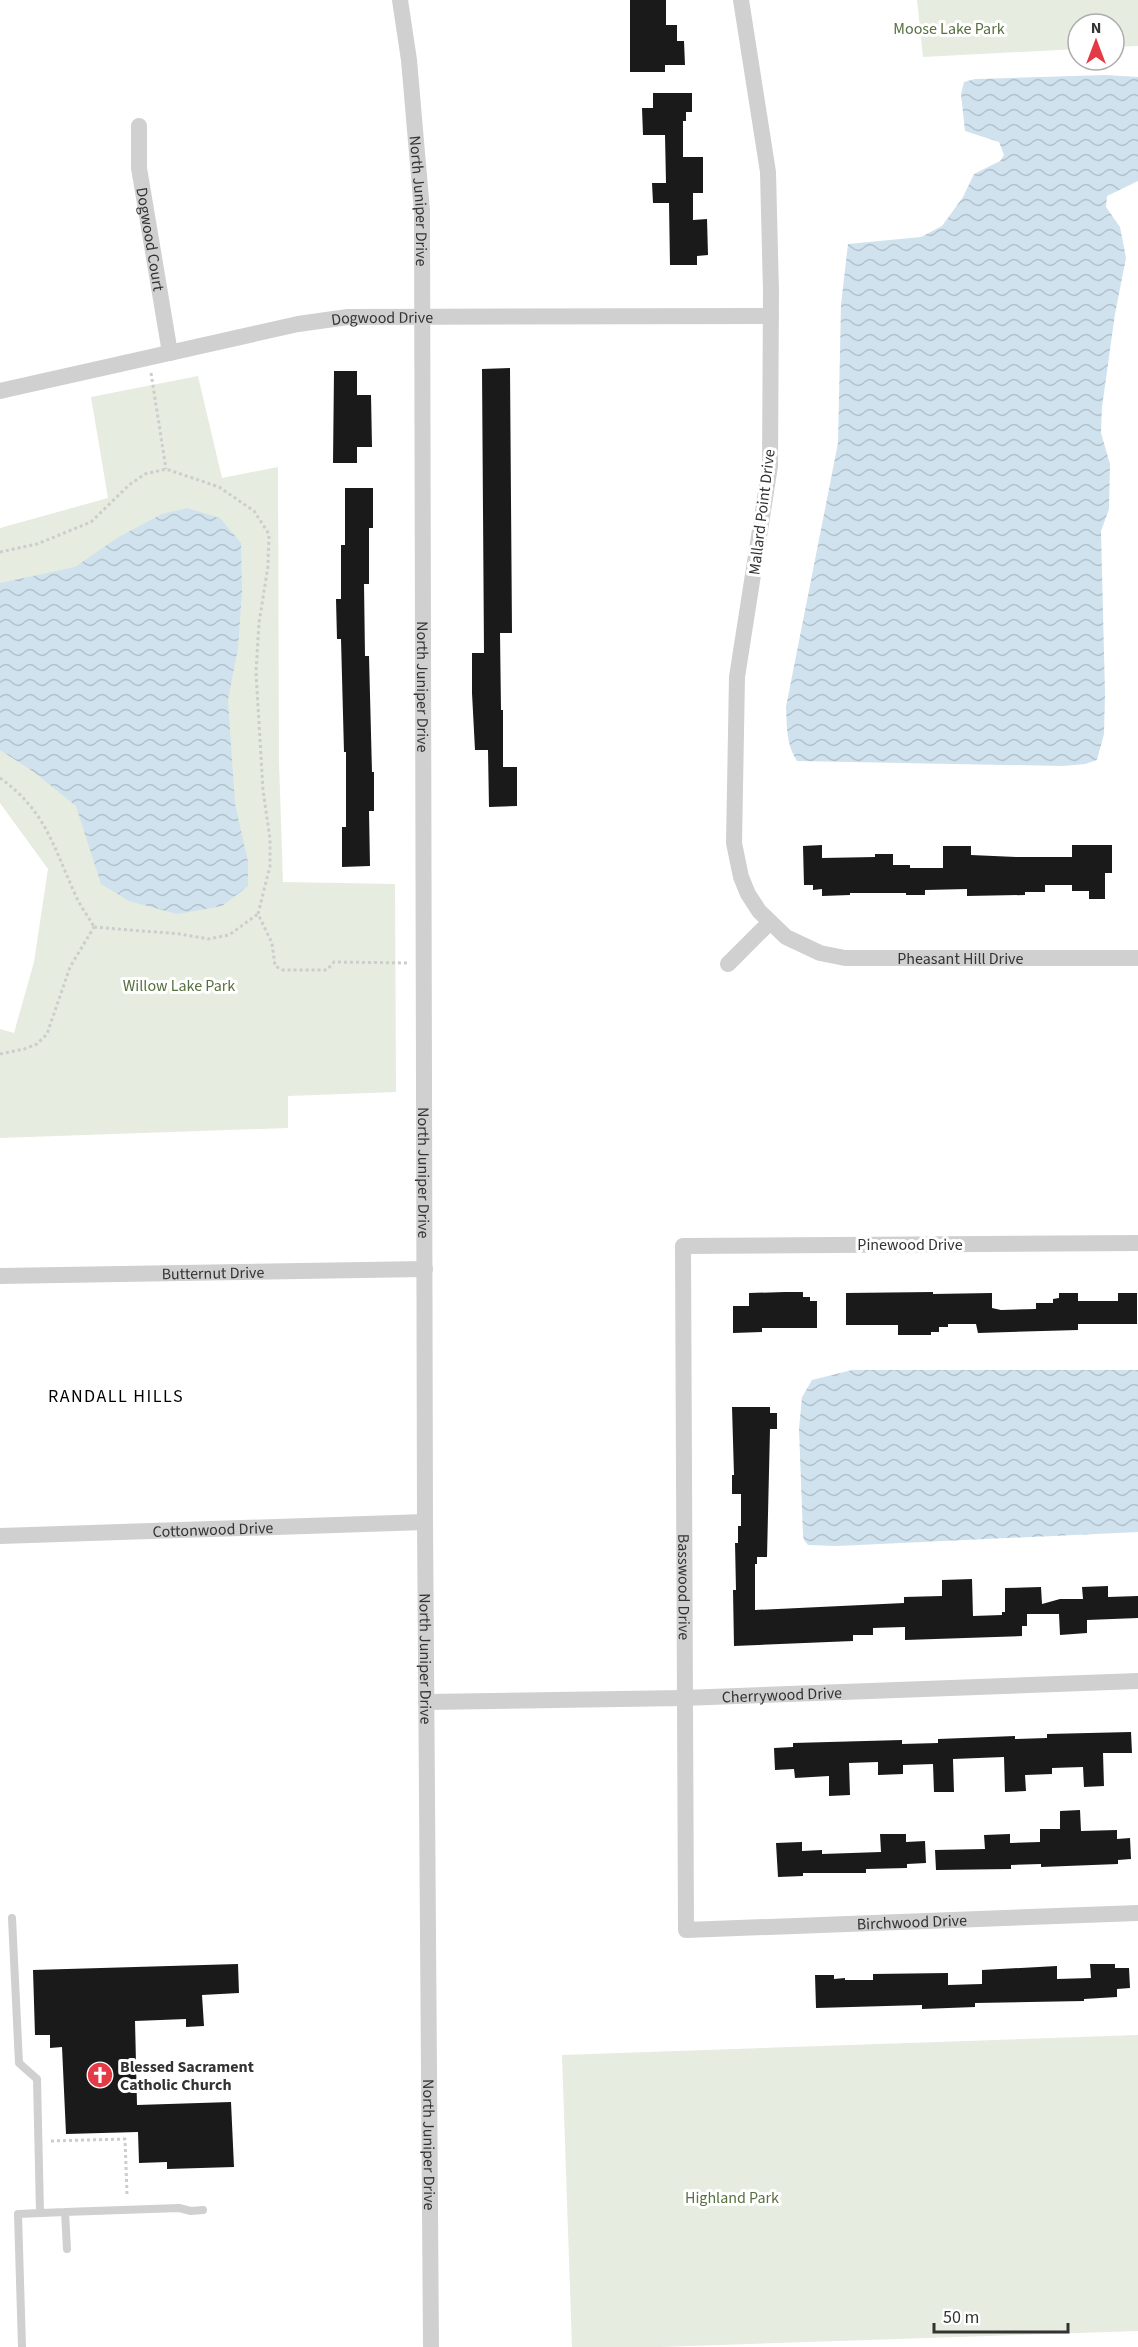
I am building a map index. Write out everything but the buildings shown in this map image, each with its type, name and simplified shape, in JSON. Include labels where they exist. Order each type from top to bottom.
[{"type":"street","name":"North Juniper Drive","points":[[400,0],[410,60],[422,211],[425,1522],[431,2347]]},
{"type":"street","name":"Mallard Point Drive","points":[[741,0],[768,172],[771,315],[770,466],[737,677],[734,843],[741,877],[748,894],[759,911],[786,937]]},
{"type":"street","name":"Dogwood Court","points":[[139,126],[139,168],[170,353]]},
{"type":"street","name":"Dogwood Drive","points":[[0,392],[320,320],[348,317],[771,315]]},
{"type":"street","points":[[728,964],[770,922]]},
{"type":"street","name":"Pheasant Hill Drive","points":[[786,937],[820,953],[845,958],[1138,958]]},
{"type":"street","name":"Pinewood Drive","points":[[683,1245],[1138,1243]]},
{"type":"street","name":"Basswood Drive","points":[[683,1245],[683,1698],[686,1930]]},
{"type":"street","name":"Butternut Drive","points":[[0,1276],[425,1269]]},
{"type":"street","name":"Cottonwood Drive","points":[[0,1536],[425,1522]]},
{"type":"street","name":"Cherrywood Drive","points":[[426,1702],[683,1698],[1138,1681]]},
{"type":"street","name":"Birchwood Drive","points":[[686,1930],[1138,1913]]},
{"type":"lane","points":[[12,1918],[19,2063],[37,2079],[40,2213]]},
{"type":"lane","points":[[22,2347],[18,2214],[179,2208],[191,2211],[203,2210]]},
{"type":"lane","points":[[65,2212],[67,2249]]},
{"type":"path","points":[[150,368],[166,469]]},
{"type":"path","points":[[0,552],[37,544],[92,522],[145,474],[166,469],[219,487],[254,511],[269,534],[268,567],[259,623],[256,673],[265,808],[270,839],[270,866],[258,914],[272,943],[274,966],[282,970],[327,970],[334,962],[425,963]]},
{"type":"path","points":[[0,778],[30,805],[44,822],[75,896],[94,927]]},
{"type":"path","points":[[94,927],[180,934],[208,939],[230,934],[258,914]]},
{"type":"path","points":[[0,1054],[38,1044],[46,1034],[70,967],[94,927]]},
{"type":"path","points":[[50,2141],[125,2139],[127,2194]]},
{"type":"green space","name":"Moose Lake Park","points":[[917,0],[1138,0],[1138,46],[1126,46],[1126,12],[1066,12],[1066,50],[923,57]]},
{"type":"green space","name":"Willow Lake Park","points":[[198,376],[222,478],[278,467],[279,761],[283,882],[395,884],[396,1092],[288,1096],[288,1128],[0,1138],[0,1029],[14,1033],[34,962],[48,869],[0,803],[0,528],[108,498],[91,397]]},
{"type":"green space","name":"Highland Park","points":[[1138,2035],[1138,2331],[660,2347],[572,2347],[562,2055]]},
{"type":"water","points":[[1106,75],[1138,77],[1138,181],[1107,196],[1106,207],[1120,227],[1126,258],[1115,314],[1102,407],[1101,433],[1110,464],[1109,509],[1101,531],[1105,694],[1104,734],[1097,760],[1085,764],[1063,766],[797,761],[789,742],[786,707],[838,443],[841,305],[848,244],[921,237],[942,226],[963,197],[974,174],[1000,161],[1004,155],[999,142],[965,131],[961,94],[964,82],[975,79]]},
{"type":"water","points":[[187,508],[220,518],[241,543],[242,592],[238,648],[228,700],[235,804],[248,862],[248,886],[222,906],[177,914],[129,901],[101,884],[76,806],[34,772],[0,750],[0,583],[75,567],[117,538],[162,514]]},
{"type":"water","points":[[852,1370],[1138,1370],[1138,1532],[837,1546],[808,1545],[803,1535],[799,1429],[802,1397],[812,1380]]},
{"type":"place","name":"Blessed Sacrament Catholic Church","points":[[100,2075]]},
{"type":"district","name":"RANDALL HILLS","points":[[116,1396]]}]
